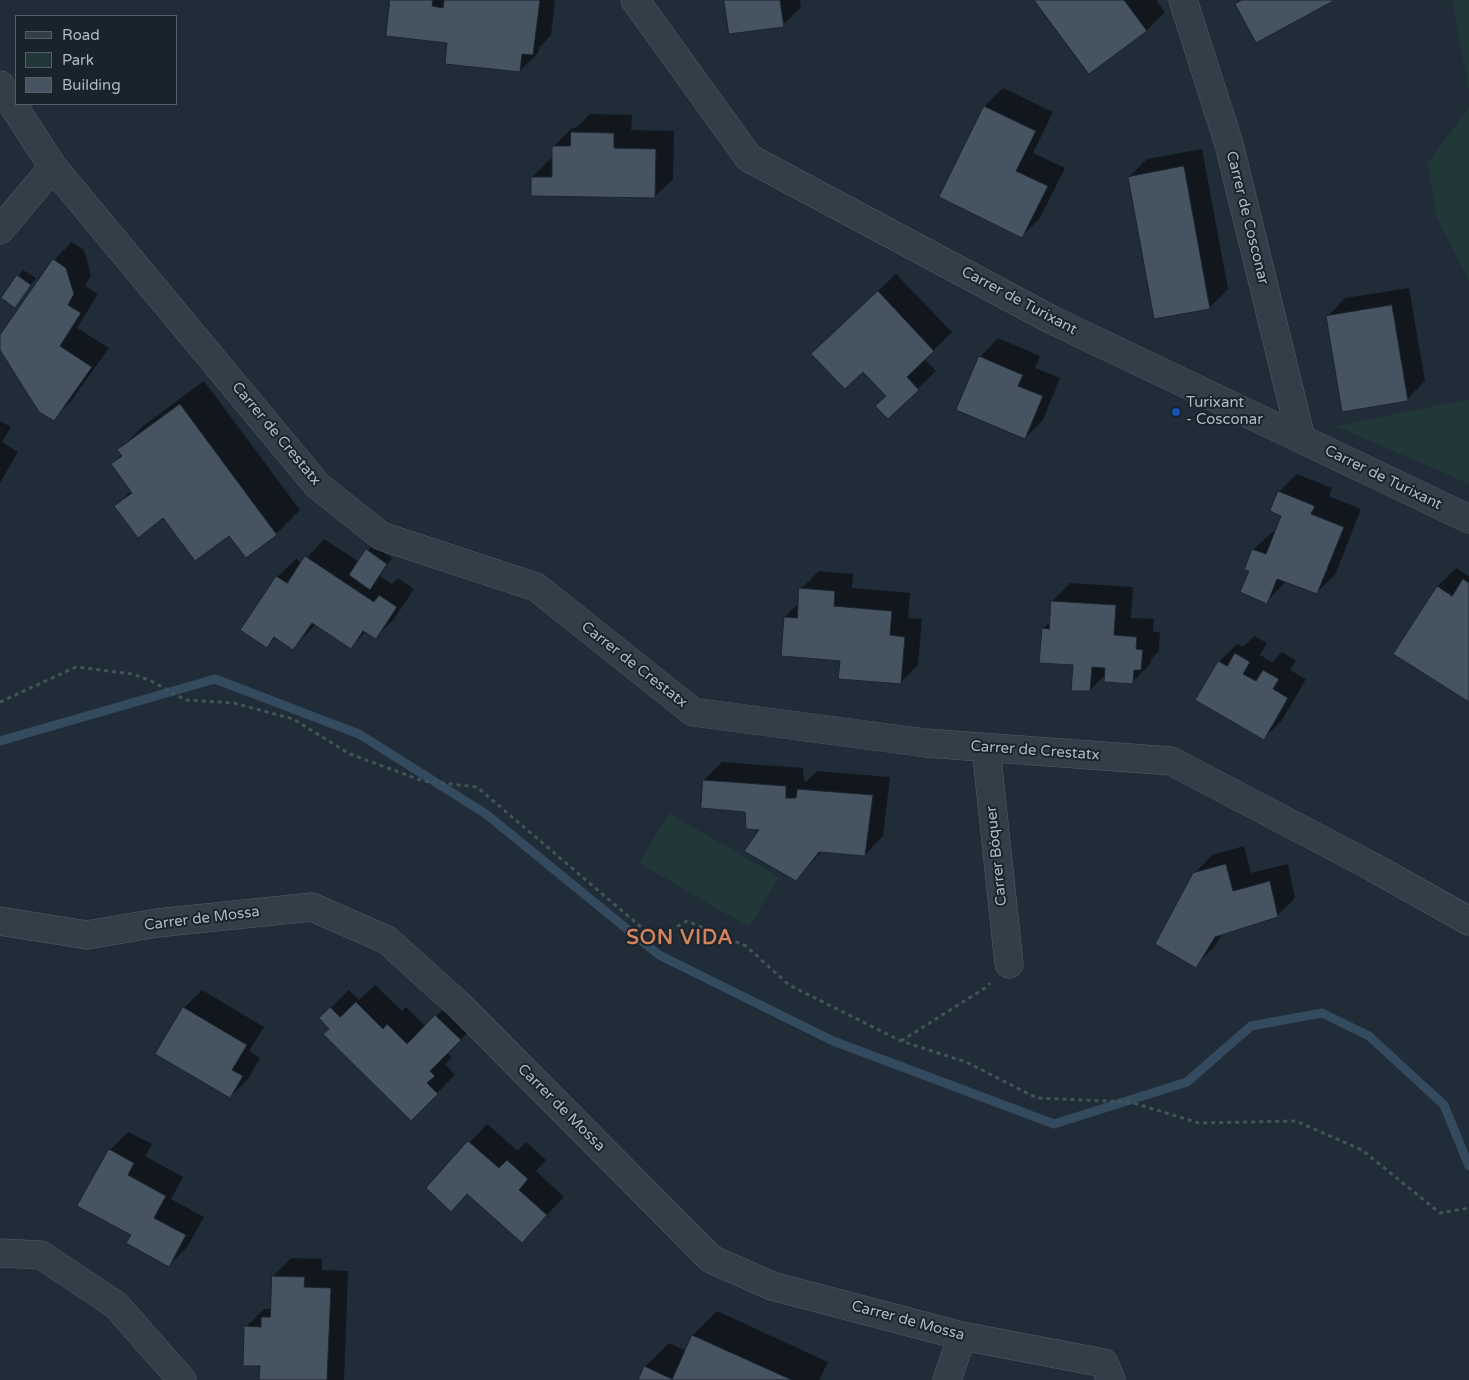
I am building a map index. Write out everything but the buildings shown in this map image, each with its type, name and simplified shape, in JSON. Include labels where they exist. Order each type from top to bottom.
[{"type":"street","name":"Carrer de Turixant","points":[[636,0],[749,158],[1052,320],[1469,519]]},
{"type":"street","name":"Carrer de Cosconar","points":[[1183,0],[1229,144],[1301,438]]},
{"type":"street","name":"Carrer de Crestatx","points":[[0,85],[53,167],[317,485],[381,536],[536,587],[693,712],[926,743],[1172,761],[1371,866],[1469,921]]},
{"type":"street","points":[[0,230],[53,167]]},
{"type":"street","name":"Carrer Bóquer","points":[[986,748],[1009,964]]},
{"type":"street","name":"Carrer de Mossa","points":[[0,921],[87,935],[157,923],[312,907],[387,940],[460,1006],[711,1259],[772,1286],[962,1336],[1104,1363],[1111,1380]]},
{"type":"street","points":[[0,1253],[41,1255],[116,1305],[182,1380]]},
{"type":"street","points":[[947,1380],[962,1336]]},
{"type":"path","points":[[0,702],[76,667],[133,674],[186,700],[234,703],[294,719],[350,754],[423,782],[477,787],[654,938],[687,921],[746,946],[789,985],[901,1041],[966,1062],[1036,1098],[1130,1102],[1199,1123],[1296,1121],[1362,1150],[1440,1213],[1469,1208]]},
{"type":"path","points":[[901,1041],[985,988]]},
{"type":"green space","points":[[1452,0],[1469,0],[1469,91]]},
{"type":"green space","points":[[1469,107],[1469,281],[1437,218],[1427,164]]},
{"type":"green space","points":[[1469,399],[1469,484],[1336,426]]},
{"type":"green space","points":[[669,813],[779,877],[749,927],[639,863]]},
{"type":"waterway","points":[[0,741],[215,679],[359,734],[486,814],[659,955],[833,1041],[1054,1124],[1187,1082],[1251,1026],[1322,1013],[1369,1036],[1444,1105],[1469,1166]]},
{"type":"place","name":"Turixant - Cosconar","points":[[1176,412]]},
{"type":"district","name":"SON VIDA","points":[[680,939]]}]
